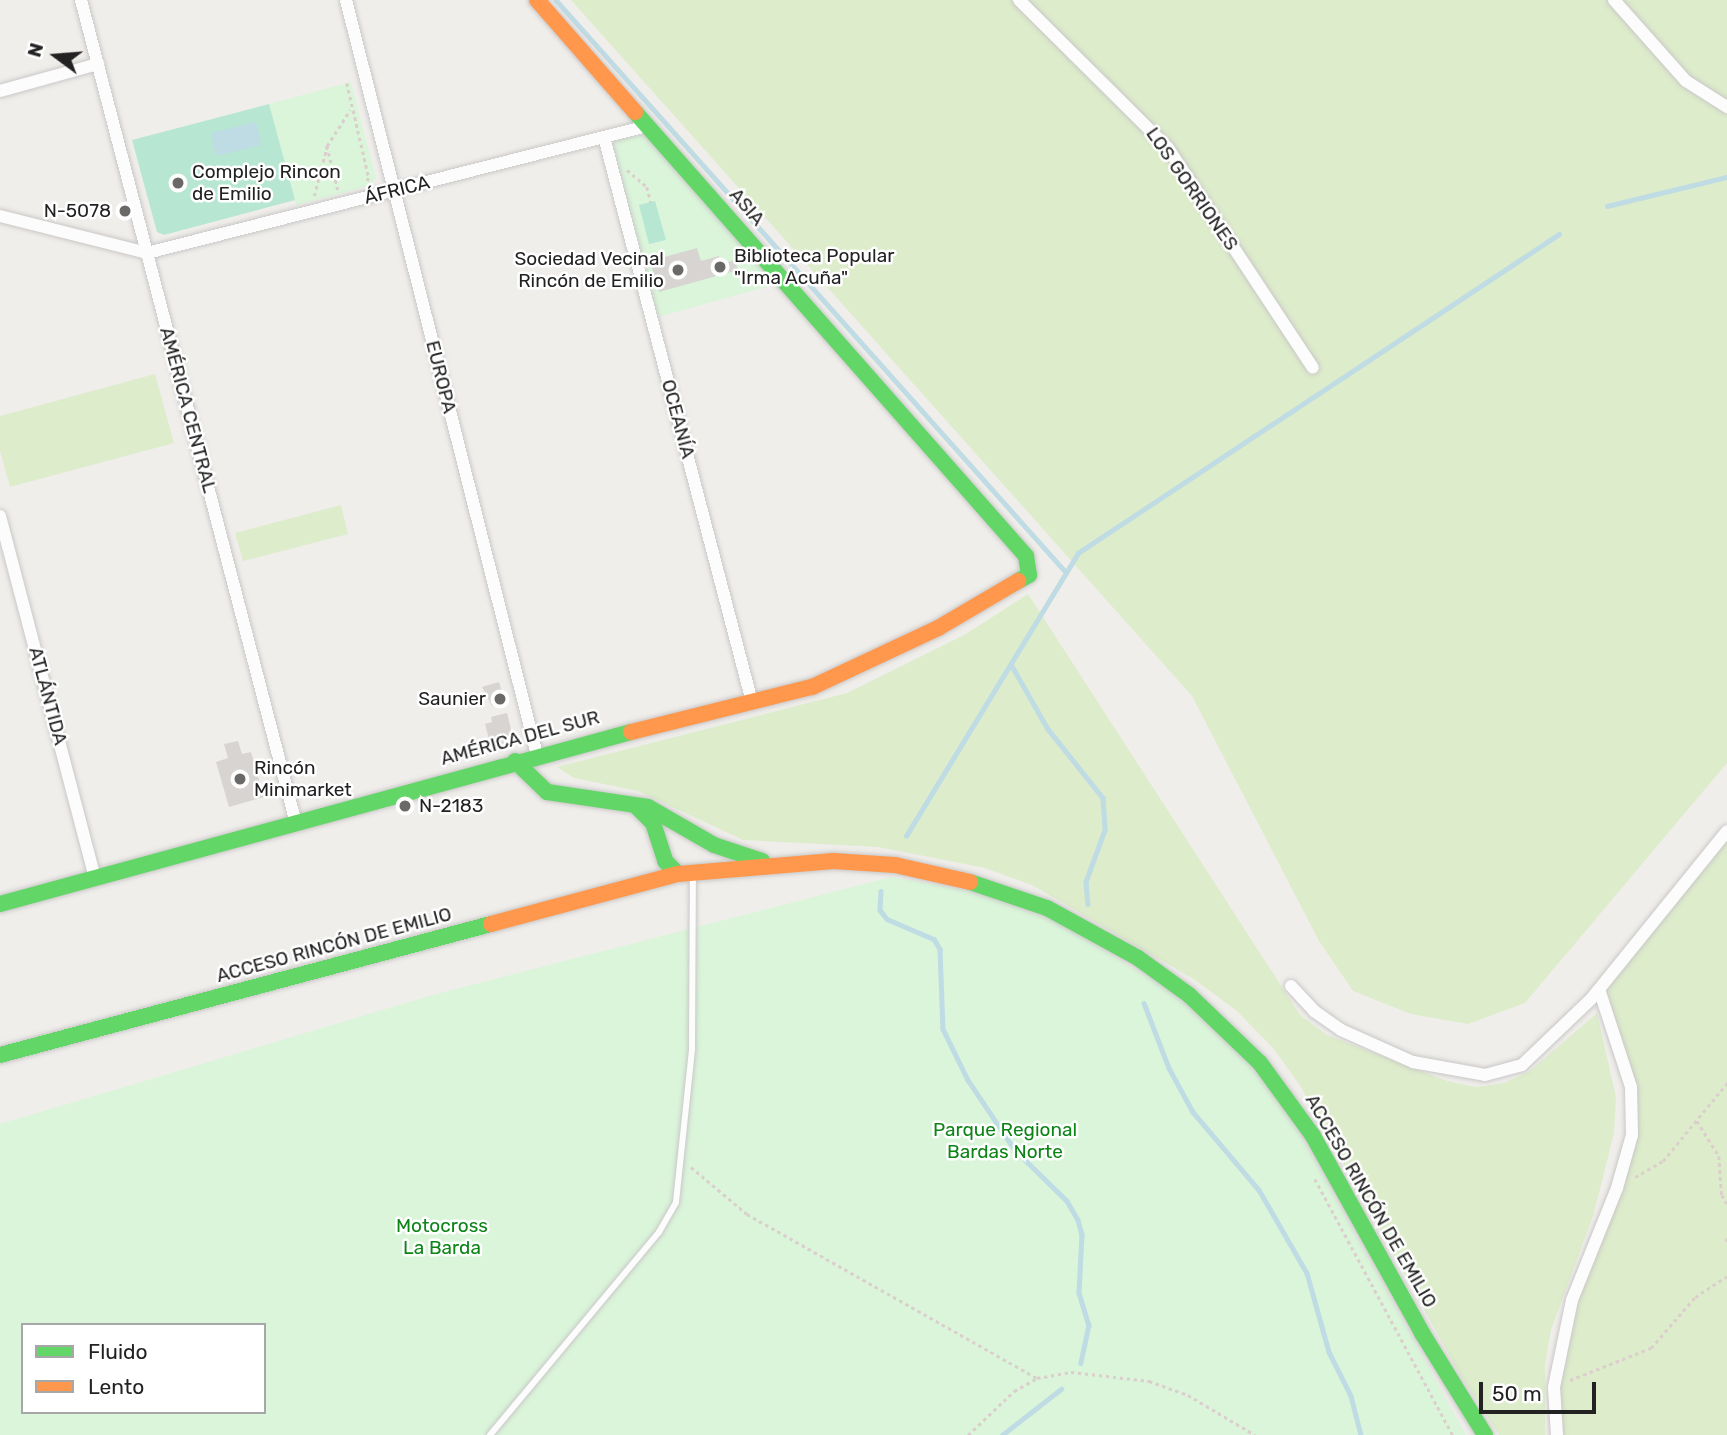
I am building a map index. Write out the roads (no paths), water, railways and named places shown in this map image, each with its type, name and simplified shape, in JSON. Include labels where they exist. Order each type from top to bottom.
[{"type":"street","name":"AMÉRICA CENTRAL","points":[[81,0],[295,820]]},
{"type":"street","name":"EUROPA","points":[[346,0],[537,755]]},
{"type":"street","name":"ASIA","points":[[537,0],[1026,556],[1031,570]]},
{"type":"street","name":"LOS GORRIONES","points":[[1019,0],[1168,148],[1313,368]]},
{"type":"street","points":[[1614,0],[1686,81],[1727,107]]},
{"type":"street","points":[[0,91],[98,64]]},
{"type":"street","name":"ÁFRICA","points":[[147,253],[647,126]]},
{"type":"street","name":"OCEANÍA","points":[[604,136],[752,702]]},
{"type":"street","points":[[0,216],[147,253]]},
{"type":"street","name":"ATLÁNTIDA","points":[[0,516],[96,877]]},
{"type":"street","name":"AMÉRICA DEL SUR","points":[[0,904],[295,820],[537,755],[752,702],[842,676],[1021,582],[1031,570]]},
{"type":"street","name":"ACCESO RINCÓN DE EMILIO","points":[[515,761],[539,787],[556,795],[631,802],[658,810],[714,845],[773,863]]},
{"type":"street","points":[[631,802],[653,823],[665,861],[685,874]]},
{"type":"street","points":[[1292,986],[1314,1011],[1379,1048],[1452,1072],[1485,1075],[1522,1065],[1599,989],[1727,831]]},
{"type":"street","name":"ACCESO RINCÓN DE EMILIO","points":[[0,1055],[685,874],[773,863],[863,861],[987,886],[1086,928],[1189,995],[1260,1063],[1298,1112],[1422,1333],[1485,1435]]},
{"type":"street","points":[[1558,1435],[1554,1387],[1572,1300],[1617,1188],[1632,1135],[1632,1087],[1599,989]]},
{"type":"lane","points":[[490,1435],[664,1224],[676,1202],[694,1006],[685,874]]},
{"type":"water","points":[[256,122],[261,145],[216,156],[211,133]]},
{"type":"waterway","points":[[556,0],[1064,570]]},
{"type":"waterway","points":[[1607,206],[1727,177]]},
{"type":"waterway","points":[[906,836],[1078,553],[1559,234]]},
{"type":"waterway","points":[[1012,666],[1048,729],[1103,798],[1105,830],[1086,882],[1088,904]]},
{"type":"waterway","points":[[881,891],[880,910],[887,919],[934,939],[940,949],[943,1029],[968,1080],[1015,1150],[1067,1201],[1078,1220],[1082,1235],[1079,1293],[1089,1325],[1081,1363]]},
{"type":"waterway","points":[[1144,1003],[1169,1068],[1193,1112],[1259,1190],[1307,1273],[1329,1352],[1351,1396],[1361,1435]]},
{"type":"waterway","points":[[1002,1435],[1061,1389]]},
{"type":"place","name":"Complejo Rincon de Emilio","points":[[178,183]]},
{"type":"place","name":"N-5078","points":[[125,211]]},
{"type":"place","name":"Biblioteca Popular \"Irma Acuña\"","points":[[720,267]]},
{"type":"place","name":"Sociedad Vecinal Rincón de Emilio","points":[[678,270]]},
{"type":"place","name":"Saunier","points":[[500,699]]},
{"type":"place","name":"Rincón Minimarket","points":[[240,779]]},
{"type":"place","name":"N-2183","points":[[405,806]]},
{"type":"park label","name":"Parque Regional Bardas Norte","points":[[1005,1141]]},
{"type":"park label","name":"Motocross La Barda","points":[[442,1237]]}]
